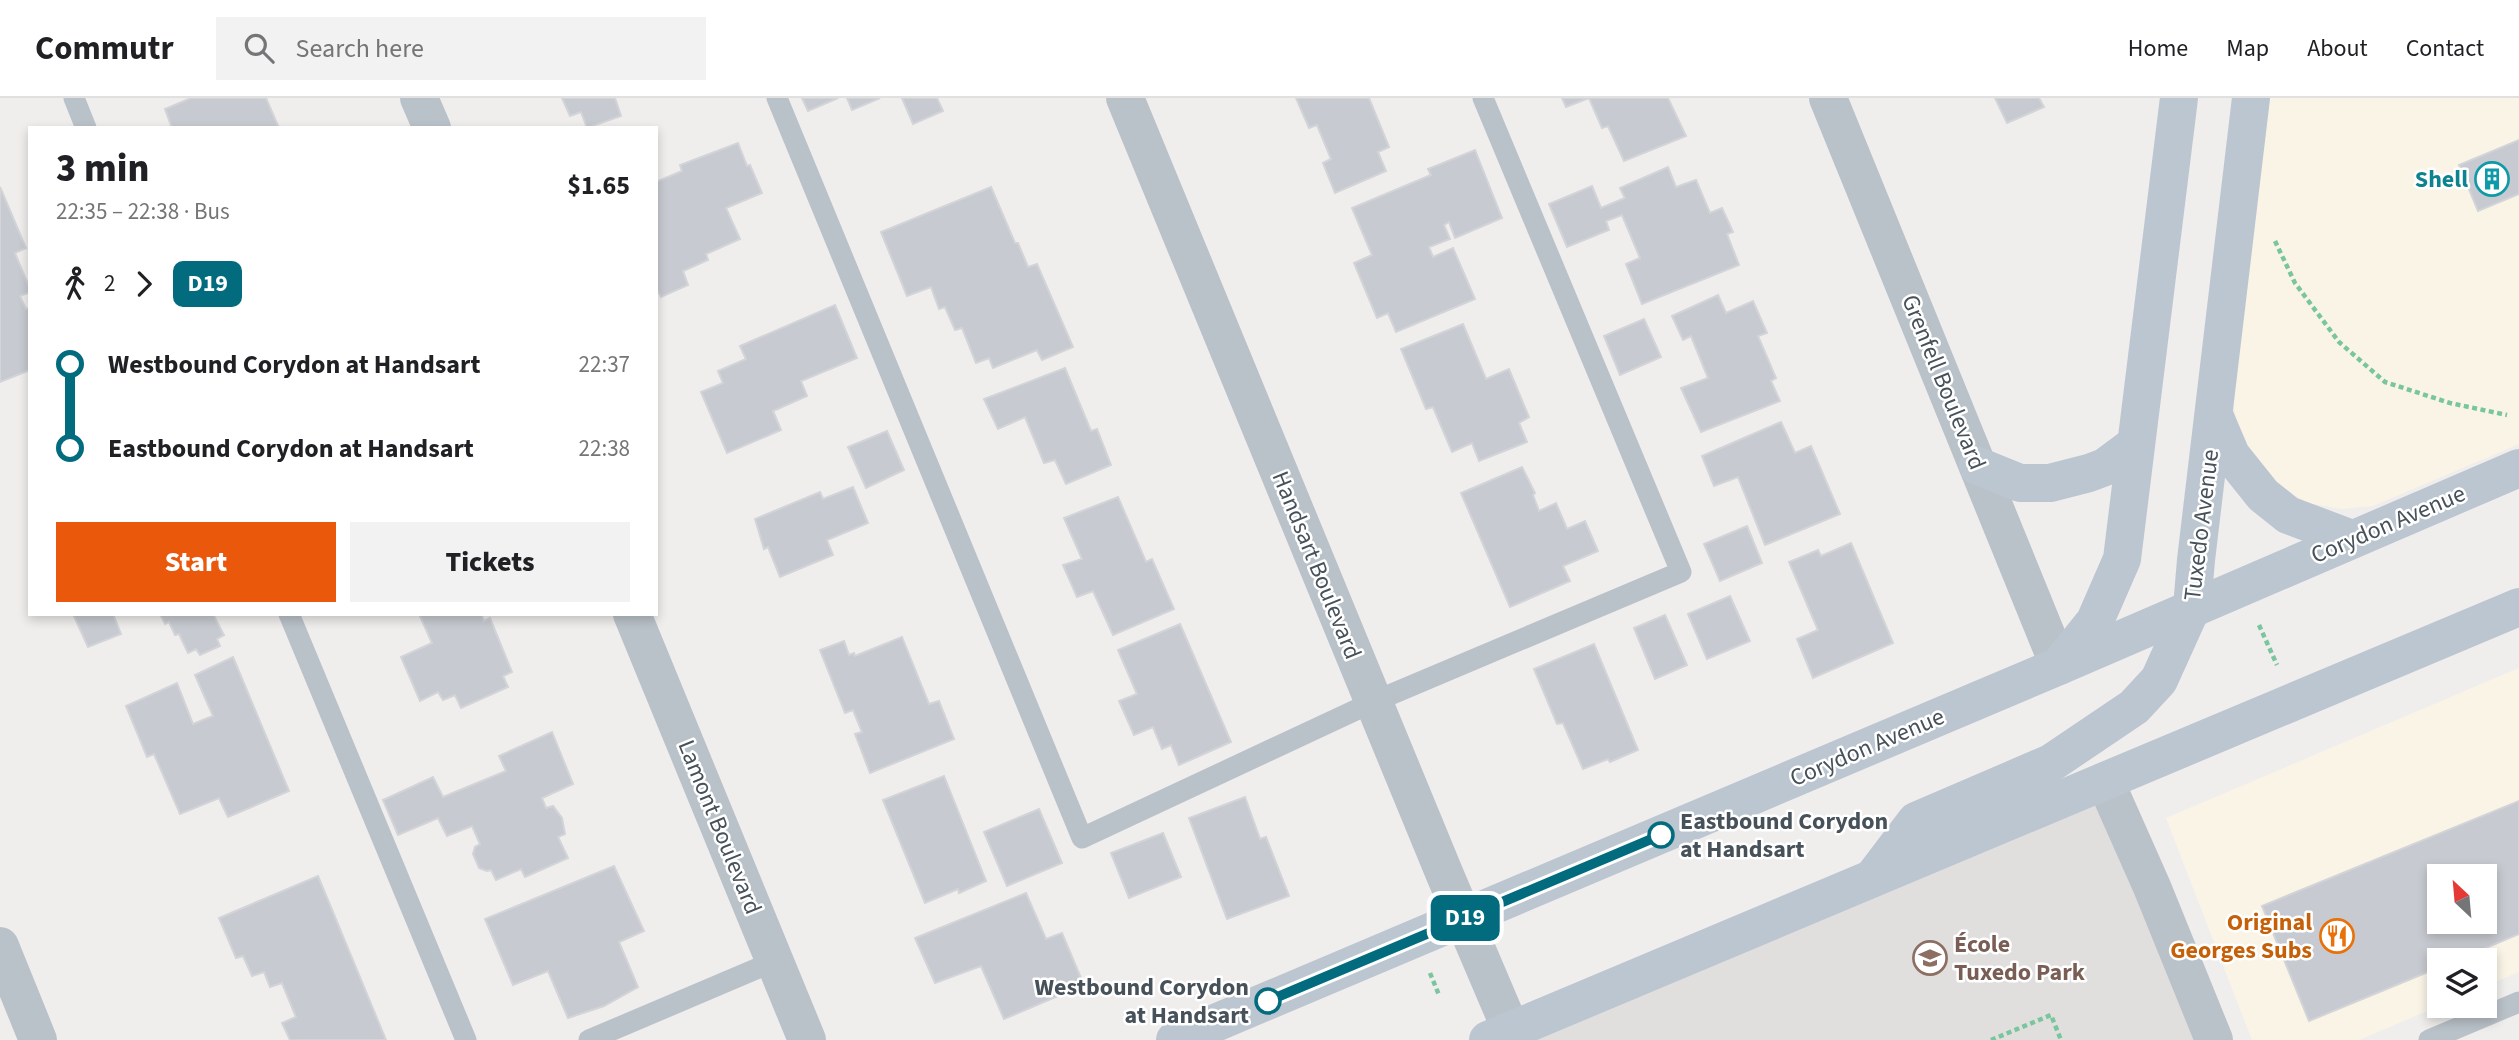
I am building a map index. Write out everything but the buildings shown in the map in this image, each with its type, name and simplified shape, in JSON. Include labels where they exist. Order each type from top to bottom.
[{"type":"main road","points":[[2059,666],[2095,621],[2122,559],[2179,98]]},
{"type":"main road","name":"Tuxedo Avenue","points":[[1875,875],[1916,821],[2051,763],[2134,707],[2159,680],[2192,607],[2251,98]]},
{"type":"main road","points":[[2214,415],[2231,454],[2263,495],[2288,515],[2352,539]]},
{"type":"main road","points":[[1978,466],[2020,482],[2050,483],[2105,467],[2136,444]]},
{"type":"main road","name":"Corydon Avenue","points":[[1175,1040],[2519,468]]},
{"type":"main road","points":[[1500,1035],[1875,875],[2519,607]]},
{"type":"street","points":[[419,98],[431,126]]},
{"type":"street","name":"Handsart Boulevard","points":[[1125,98],[1463,919],[1500,1035]]},
{"type":"street","name":"Grenfell Boulevard","points":[[1828,98],[2059,666]]},
{"type":"street","name":"Lamont Boulevard","points":[[633,616],[807,1040]]},
{"type":"street","points":[[2105,781],[2152,887],[2214,1040]]},
{"type":"street","points":[[0,946],[38,1040]]},
{"type":"lane","points":[[74,98],[85,126]]},
{"type":"lane","points":[[777,98],[1082,838],[1373,702],[1681,572],[1483,98]]},
{"type":"lane","points":[[290,616],[466,1040]]},
{"type":"lane","points":[[589,1040],[775,961]]},
{"type":"lane","points":[[2429,1040],[2519,1002]]},
{"type":"path","points":[[2269,230],[2295,283],[2339,342],[2385,382],[2450,402],[2507,415]]},
{"type":"path","points":[[2255,616],[2280,673]]},
{"type":"path","points":[[1991,1040],[2051,1015],[2061,1040]]},
{"type":"shaded area","points":[[2251,98],[2519,98],[2519,444],[2373,506],[2341,509],[2308,503],[2279,487],[2239,435],[2233,402]]},
{"type":"shaded area","points":[[2519,668],[2519,972],[2497,981],[2497,948],[2427,948],[2427,1011],[2359,1040],[2252,1040],[2166,818]]},
{"type":"shaded area","name":"École Tuxedo Park","points":[[2105,781],[2214,1040],[1488,1040]]},
{"type":"bus line","name":"D19","points":[[1268,1001],[1661,835]]},
{"type":"place","name":"Shell","points":[[2492,179]]},
{"type":"place","name":"Eastbound Corydon at Handsart","points":[[1661,835]]},
{"type":"place","name":"Original Georges Subs","points":[[2337,936]]},
{"type":"place","name":"École Tuxedo Park","points":[[1930,958]]},
{"type":"place","name":"Westbound Corydon at Handsart","points":[[1268,1001]]}]
